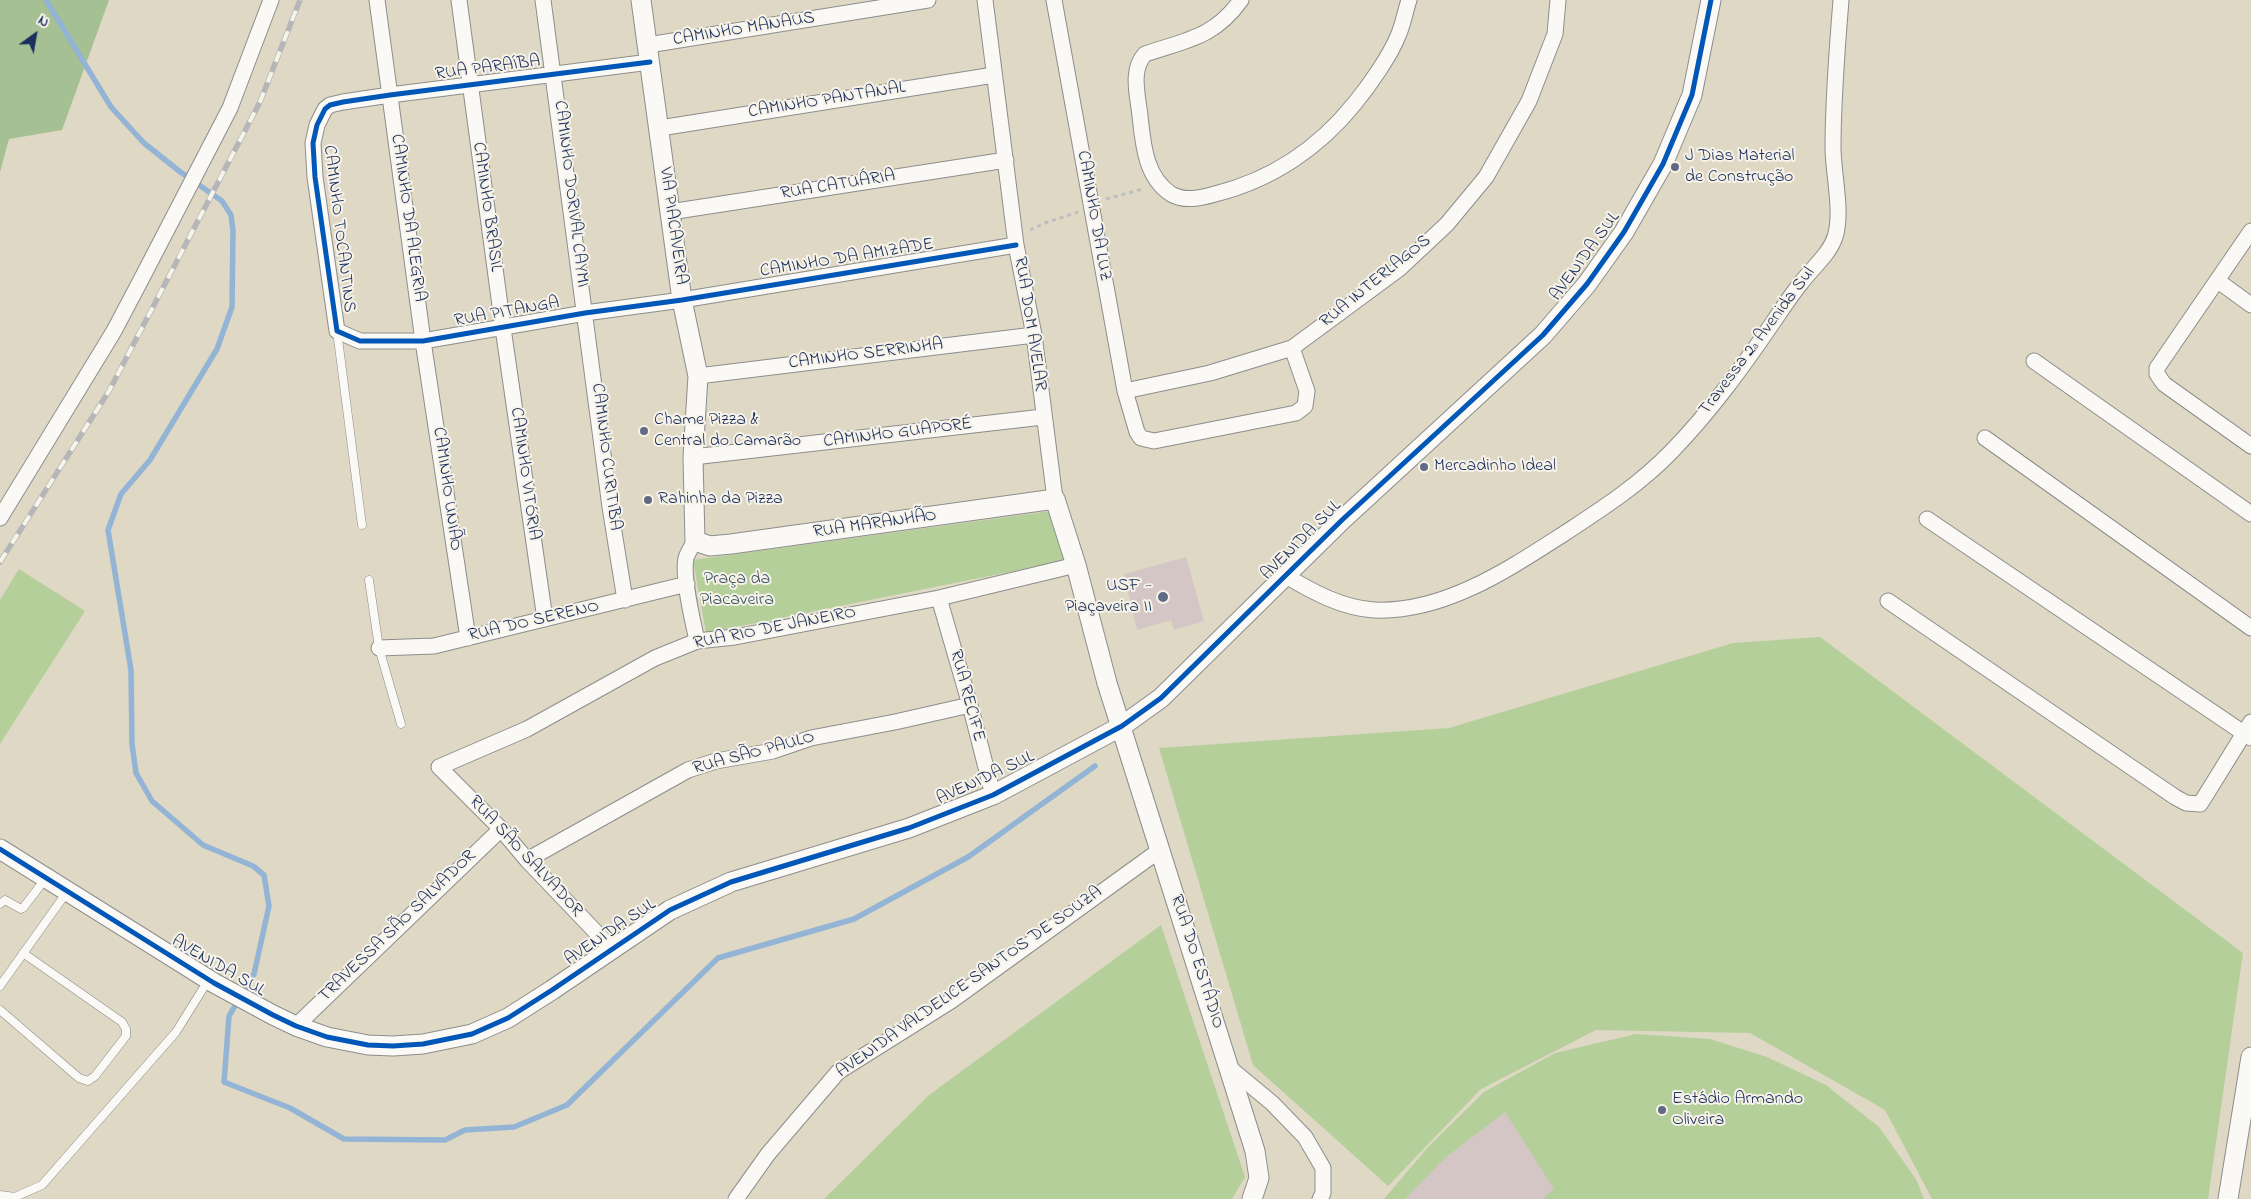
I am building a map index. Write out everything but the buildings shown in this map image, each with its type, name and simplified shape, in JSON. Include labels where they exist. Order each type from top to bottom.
[{"type":"street","points":[[0,518],[114,331],[198,172],[230,108],[271,0]]},
{"type":"street","name":"CAMINHO DA ALEGRIA","points":[[377,0],[424,341]]},
{"type":"street","name":"CAMINHO BRASIL","points":[[459,0],[503,328]]},
{"type":"street","name":"CAMINHO DORIVAL CAYMI","points":[[543,0],[585,313]]},
{"type":"street","name":"VIA PIACAVEIRA","points":[[641,0],[682,300],[698,376],[693,457],[696,541]]},
{"type":"street","name":"CAMINHO MANAUS","points":[[649,53],[928,0]]},
{"type":"street","name":"RUA DOM AVELAR","points":[[985,0],[1016,245],[1034,335],[1055,499]]},
{"type":"street","name":"CAMINHO DA LUZ","points":[[1054,0],[1125,392],[1137,432],[1141,438],[1154,441],[1296,413],[1305,406],[1307,391],[1292,348]]},
{"type":"street","points":[[1241,0],[1229,18],[1206,34],[1142,56],[1136,79],[1145,156],[1160,184],[1172,194],[1186,199],[1231,190],[1285,166],[1326,135],[1364,92],[1398,37],[1408,0]]},
{"type":"street","name":"RUA INTERLAGOS","points":[[1125,392],[1210,373],[1292,348],[1399,268],[1447,224],[1486,177],[1529,101],[1555,34],[1558,0]]},
{"type":"street","name":"AVENIDA SUL","points":[[0,849],[211,981],[296,1026],[327,1037],[376,1045],[423,1044],[472,1034],[508,1018],[670,910],[731,882],[909,828],[993,795],[1122,726],[1161,698],[1414,452],[1502,375],[1543,335],[1587,284],[1624,232],[1663,164],[1692,95],[1710,0]]},
{"type":"street","name":"Travessa 2ª Avenida Sul","points":[[1286,576],[1330,599],[1352,606],[1373,610],[1405,609],[1421,606],[1464,591],[1516,564],[1615,501],[1641,481],[1671,452],[1726,390],[1800,284],[1829,249],[1835,237],[1838,223],[1833,149],[1835,69],[1841,0]]},
{"type":"street","name":"RUA PARAÍBA","points":[[330,105],[390,95],[554,76],[649,53]]},
{"type":"street","name":"CAMINHO PANTANAL","points":[[660,128],[994,75]]},
{"type":"street","name":"CAMINHO TOCANTINS","points":[[330,105],[325,109],[317,125],[313,143],[315,178],[337,331]]},
{"type":"street","name":"RUA CATUÁRIA","points":[[670,212],[1006,160]]},
{"type":"street","points":[[2251,231],[2218,281],[2160,361],[2157,374],[2164,384],[2251,446]]},
{"type":"street","name":"CAMINHO DA AMIZADE","points":[[682,300],[1016,245]]},
{"type":"street","points":[[2218,281],[2251,305]]},
{"type":"street","name":"RUA PITANGA","points":[[337,331],[360,341],[424,341],[585,313],[682,300]]},
{"type":"street","name":"CAMINHO CURITIBA","points":[[585,313],[610,507],[625,600]]},
{"type":"street","name":"CAMINHO VITÓRIA","points":[[503,328],[546,620]]},
{"type":"street","name":"CAMINHO SERRINHA","points":[[698,376],[1034,335]]},
{"type":"street","name":"CAMINHO UNIÃO","points":[[424,341],[468,638]]},
{"type":"street","points":[[2034,361],[2251,514]]},
{"type":"street","name":"CAMINHO GUAPORÉ","points":[[693,457],[1043,417]]},
{"type":"street","points":[[1985,438],[2251,628]]},
{"type":"street","name":"RUA MARANHÃO","points":[[696,541],[710,546],[731,544],[1055,499]]},
{"type":"street","name":"RUA DO ESTÁDIO","points":[[1055,499],[1076,566],[1107,683],[1231,1069],[1255,1151],[1259,1178],[1252,1199]]},
{"type":"street","points":[[1888,601],[2186,803],[2200,804],[2248,731],[1926,519]]},
{"type":"street","points":[[696,541],[686,559],[687,584],[697,642]]},
{"type":"street","name":"RUA RIO DE JANEIRO","points":[[439,768],[527,729],[655,658],[697,642],[736,637],[939,598],[1076,566]]},
{"type":"street","name":"RUA DO SERENO","points":[[379,648],[434,646],[687,584]]},
{"type":"street","name":"RUA RECIFE","points":[[939,598],[970,704],[993,795]]},
{"type":"street","name":"RUA SÃO PAULO","points":[[528,860],[688,770],[716,761],[772,751],[811,738],[895,722],[970,704]]},
{"type":"street","name":"RUA SÃO SALVADOR","points":[[439,768],[501,829],[611,948]]},
{"type":"street","name":"TRAVESSA SÃO SALVADOR","points":[[296,1026],[501,829]]},
{"type":"street","name":"AVENIDA VALDELICE SANTOS DE SOUZA","points":[[736,1199],[768,1154],[838,1072],[951,1001],[1160,850]]},
{"type":"street","points":[[2228,1199],[2251,1057]]},
{"type":"street","points":[[1231,1069],[1272,1103],[1305,1137],[1323,1168],[1323,1193],[1320,1199]]},
{"type":"lane","points":[[337,331],[362,525]]},
{"type":"lane","points":[[369,580],[379,648],[400,724]]},
{"type":"lane","points":[[0,904],[5,900],[20,909],[23,908],[46,878]]},
{"type":"lane","points":[[0,986],[68,891]]},
{"type":"lane","points":[[0,1010],[79,1078],[88,1080],[95,1076],[126,1036],[126,1029],[122,1022],[23,953]]},
{"type":"lane","points":[[0,1194],[15,1197],[42,1185],[176,1032],[211,981]]},
{"type":"path","points":[[1026,232],[1045,223]]},
{"type":"green space","points":[[0,0],[109,0],[62,130],[9,139],[0,172]]},
{"type":"green space","name":"Praça da Piacaveira","points":[[1051,511],[1064,561],[706,633],[693,560]]},
{"type":"green space","points":[[19,569],[85,611],[0,744],[0,600]]},
{"type":"green space","points":[[1820,637],[2243,953],[2208,1199],[1932,1199],[1885,1110],[1750,1033],[1596,1030],[1481,1089],[1388,1186],[1253,1065],[1159,748],[1449,728],[1733,643]]},
{"type":"green space","points":[[1161,925],[1245,1177],[1232,1199],[824,1199],[929,1095]]},
{"type":"green space","name":"Estádio Armando Oliveira","points":[[1636,1034],[1710,1039],[1767,1057],[1826,1085],[1879,1127],[1916,1179],[1924,1199],[1384,1199],[1429,1146],[1484,1092],[1555,1053]]},
{"type":"waterway","points":[[46,0],[111,107],[144,143],[179,171],[222,201],[231,215],[233,231],[232,307],[217,349],[150,460],[121,494],[108,530],[131,670],[132,744],[136,773],[152,801],[203,845],[253,866],[264,875],[269,906],[254,974],[229,1016],[224,1082],[290,1108],[344,1139],[445,1140],[465,1130],[514,1127],[567,1105],[718,958],[854,919],[968,857],[1095,766]]},
{"type":"railway","points":[[0,562],[109,391],[260,102],[300,0]]},
{"type":"cycle path","points":[[0,849],[214,983],[273,1015],[296,1026],[327,1037],[368,1045],[393,1046],[423,1044],[472,1034],[508,1018],[670,910],[731,882],[909,828],[993,795],[1122,726],[1161,698],[1342,520],[1543,335],[1587,284],[1624,232],[1663,164],[1692,95],[1711,0]]},
{"type":"cycle path","points":[[650,62],[390,95],[343,102],[330,105],[325,109],[317,125],[313,143],[315,177],[337,331],[360,341],[423,341],[585,313],[682,300],[1016,245]]},
{"type":"place","name":"J Dias Material de Construção","points":[[1675,167]]},
{"type":"place","name":"Chame Pizza & Central do Camarão","points":[[644,431]]},
{"type":"place","name":"Mercadinho Ideal","points":[[1424,467]]},
{"type":"place","name":"Rahinha da Pizza","points":[[648,500]]},
{"type":"place","name":"USF - Piaçaveira II","points":[[1163,597]]},
{"type":"place","name":"Estádio Armando Oliveira","points":[[1662,1110]]}]
